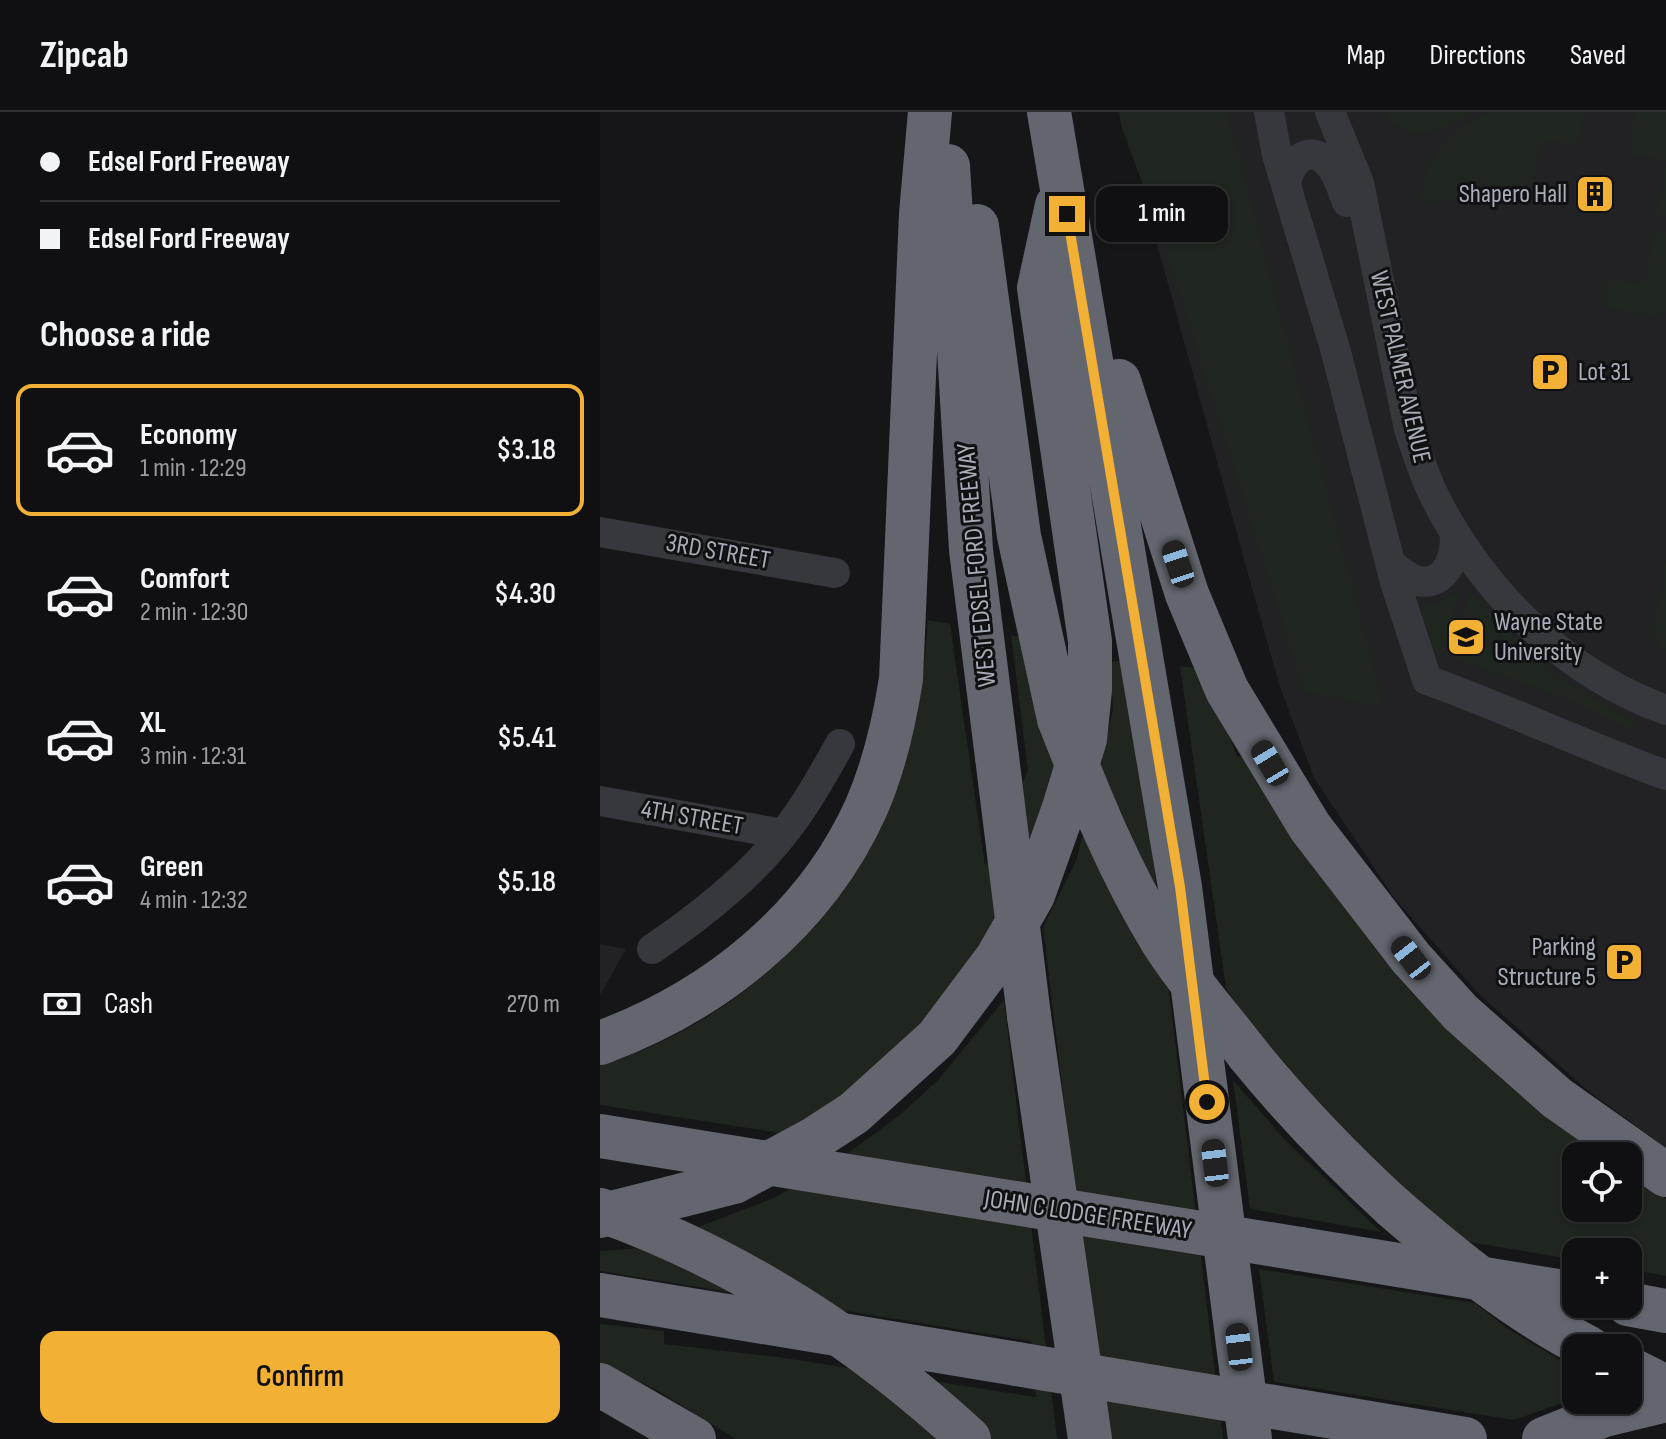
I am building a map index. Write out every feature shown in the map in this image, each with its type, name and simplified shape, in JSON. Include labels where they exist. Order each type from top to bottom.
[{"type":"highway","points":[[600,1043],[677,1010],[731,974],[774,936],[794,916],[839,857],[878,777],[893,726],[901,679],[921,214],[930,112]]},
{"type":"highway","points":[[945,112],[971,188],[1019,536],[1059,719],[1101,827],[1164,944],[1282,1096],[1353,1171],[1434,1243],[1516,1303],[1566,1334]]},
{"type":"highway","name":"WEST EDSEL FORD FREEWAY","points":[[945,112],[971,550],[1029,1016],[1090,1439]]},
{"type":"highway","points":[[1049,112],[1180,887],[1250,1439]]},
{"type":"highway","points":[[600,1213],[734,1182],[814,1139],[854,1113],[937,1038],[997,958],[1033,895],[1085,739],[1090,690],[1090,641],[1039,288],[1061,186]]},
{"type":"highway","points":[[1072,241],[1187,594],[1227,690],[1310,827],[1411,958],[1461,1013],[1557,1098],[1666,1175]]},
{"type":"highway","name":"JOHN C LODGE FREEWAY","points":[[600,1136],[1562,1292]]},
{"type":"highway","points":[[600,1213],[628,1220],[740,1271],[800,1306],[932,1405],[969,1439]]},
{"type":"highway","points":[[600,1295],[1465,1439]]},
{"type":"highway","points":[[1642,1307],[1666,1311]]},
{"type":"highway","points":[[1642,1375],[1666,1387]]},
{"type":"highway","points":[[600,1385],[694,1439]]},
{"type":"highway","points":[[1544,1439],[1604,1415],[1666,1400]]},
{"type":"street","points":[[1269,112],[1277,155],[1336,352],[1390,563],[1427,680],[1666,775]]},
{"type":"street","name":"WEST PALMER AVENUE","points":[[1330,112],[1359,183],[1409,429],[1430,488],[1454,531],[1508,603],[1576,664],[1622,691],[1666,710]]},
{"type":"street","points":[[1286,183],[1288,173],[1300,157],[1308,154],[1326,161],[1344,193],[1385,309]]},
{"type":"street","points":[[1390,563],[1417,581],[1437,578],[1445,571],[1454,554],[1454,531]]},
{"type":"street","name":"3RD STREET","points":[[600,532],[835,573]]},
{"type":"street","points":[[652,949],[739,883],[783,834],[840,744]]},
{"type":"street","name":"4TH STREET","points":[[600,801],[783,834]]},
{"type":"shaded area","points":[[1119,112],[1227,112],[1384,707],[1304,691],[1158,226]]},
{"type":"shaded area","name":"Wayne State University","points":[[1128,112],[1666,112],[1666,1148],[1587,1090],[1479,994],[1395,899],[1314,778],[1280,687],[1252,588],[1149,215]]},
{"type":"shaded area","points":[[1385,112],[1472,112],[1449,125],[1415,133],[1394,123]]},
{"type":"shaded area","points":[[1490,112],[1585,112],[1578,146],[1541,140],[1532,192],[1498,189],[1438,203],[1420,202],[1427,172],[1442,147],[1463,127]]},
{"type":"shaded area","points":[[1635,112],[1666,112],[1666,161],[1629,154]]},
{"type":"shaded area","points":[[1666,163],[1666,217],[1656,215]]},
{"type":"shaded area","points":[[1654,232],[1666,234],[1666,312],[1662,311],[1660,318],[1610,308],[1604,298],[1608,279],[1644,285]]},
{"type":"shaded area","points":[[1666,558],[1666,651],[1658,648],[1659,643],[1653,634]]},
{"type":"shaded area","points":[[1470,591],[1530,654],[1561,679],[1636,723],[1632,730],[1559,696],[1453,658]]},
{"type":"shaded area","points":[[1459,593],[1442,655],[1432,649],[1420,605],[1436,604]]},
{"type":"shaded area","points":[[928,620],[950,624],[985,866],[1028,771],[1011,635],[1021,638],[1060,772],[1042,832],[950,998],[799,1136],[600,1105],[600,1066],[680,1032],[750,986],[811,929],[862,859],[915,727]]},
{"type":"shaded area","points":[[1129,660],[1223,1439],[1105,1439],[1043,927],[1076,861],[1098,777],[1113,709],[1110,662]]},
{"type":"shaded area","points":[[1180,666],[1202,669],[1237,756],[1247,758],[1522,1094],[1582,1142],[1562,1142],[1562,1222],[1642,1222],[1642,1184],[1666,1199],[1666,1276],[1642,1272],[1642,1238],[1562,1238],[1562,1258],[1463,1241],[1365,1157],[1254,1031],[1226,988]]},
{"type":"shaded area","points":[[600,944],[626,949],[600,995]]},
{"type":"shaded area","points":[[1004,1000],[1057,1439],[736,1439],[655,1389],[600,1363],[600,1324],[664,1331],[664,1344],[778,1357],[1036,1397],[1031,1341],[600,1271],[600,1251],[644,1248],[776,1197],[844,1156],[900,1115],[939,1079]]},
{"type":"shaded area","points":[[1233,1080],[1285,1140],[1381,1232],[1250,1209]]},
{"type":"shaded area","points":[[1259,1269],[1475,1303],[1508,1329],[1562,1361],[1562,1403],[1514,1420],[1274,1382]]},
{"type":"place","name":"Shapero Hall","points":[[1595,194]]},
{"type":"place","name":"Lot 31","points":[[1550,372]]},
{"type":"place","name":"Wayne State University","points":[[1466,637]]},
{"type":"place","name":"Parking Structure 5","points":[[1624,962]]},
{"type":"route","points":[[1067,214],[1180,887],[1207,1102]]}]
